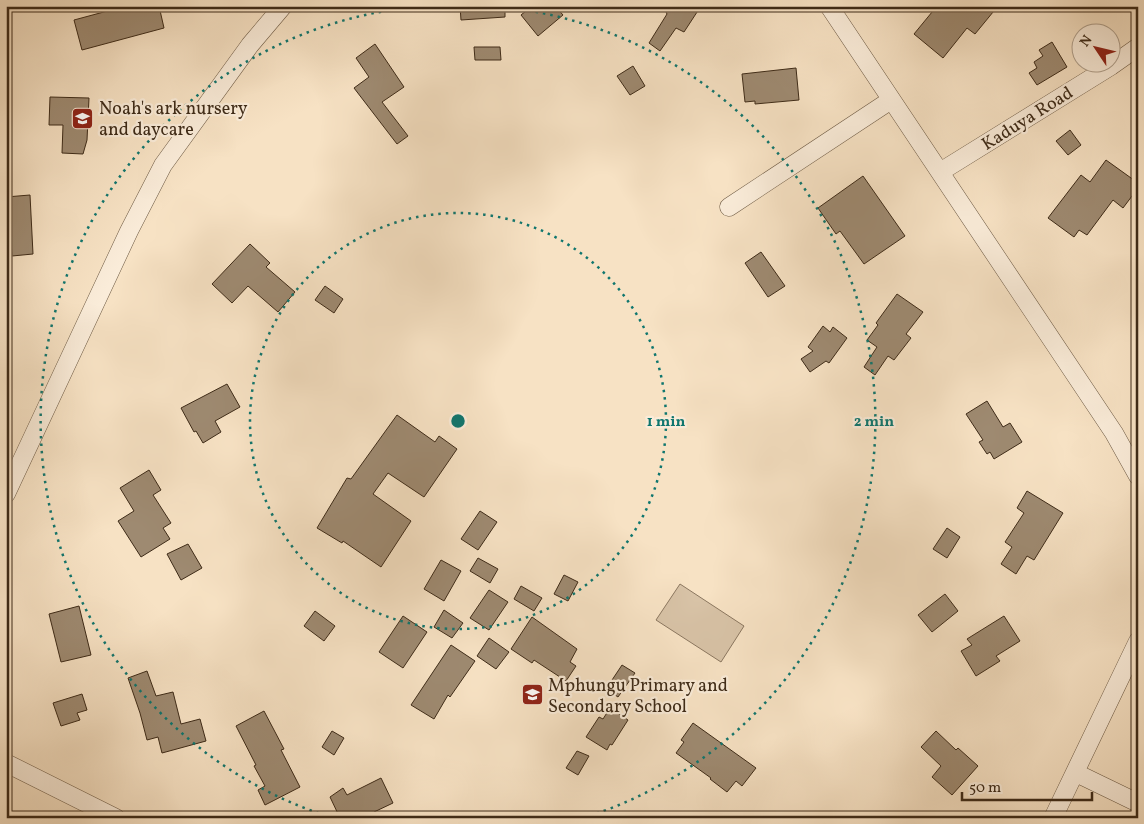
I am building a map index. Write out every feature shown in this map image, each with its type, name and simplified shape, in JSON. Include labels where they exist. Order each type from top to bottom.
[{"type":"street","points":[[6,494],[129,231],[163,165],[250,45],[283,6]]},
{"type":"street","points":[[829,6],[1114,433],[1138,476]]},
{"type":"street","name":"Kaduya Road","points":[[940,172],[1138,47]]},
{"type":"street","points":[[729,207],[891,100]]},
{"type":"street","points":[[1053,818],[1138,641]]},
{"type":"street","points":[[6,763],[116,818]]},
{"type":"street","points":[[1076,773],[1138,803]]},
{"type":"shaded area","points":[[680,584],[744,626],[721,662],[656,620]]},
{"type":"building","points":[[126,6],[159,6],[164,28],[82,50],[74,20]]},
{"type":"building","points":[[460,6],[505,6],[505,17],[461,20]]},
{"type":"building","points":[[532,6],[555,6],[563,15],[538,36],[521,15]]},
{"type":"building","points":[[663,6],[701,6],[684,32],[676,28],[660,51],[649,43],[667,14]]},
{"type":"building","points":[[937,6],[998,6],[975,34],[967,28],[943,58],[914,34]]},
{"type":"building","points":[[1052,42],[1067,67],[1037,85],[1029,73],[1037,68],[1034,62],[1043,56],[1039,50]]},
{"type":"building","points":[[375,44],[404,87],[382,102],[408,136],[397,144],[354,88],[369,77],[356,58]]},
{"type":"building","points":[[474,47],[500,47],[501,60],[475,60]]},
{"type":"building","points":[[633,66],[645,86],[630,95],[617,76]]},
{"type":"building","points":[[796,68],[799,100],[755,104],[755,101],[745,102],[742,74]]},
{"type":"building","points":[[50,97],[89,98],[87,140],[83,154],[62,153],[63,125],[49,125]]},
{"type":"building","points":[[1070,130],[1081,145],[1068,155],[1056,141]]},
{"type":"building","points":[[1106,160],[1138,183],[1138,188],[1123,208],[1113,200],[1087,235],[1079,230],[1074,237],[1048,218],[1081,175],[1090,182]]},
{"type":"building","points":[[863,176],[905,236],[864,264],[840,231],[836,234],[818,208]]},
{"type":"building","points":[[30,195],[33,254],[12,256],[10,225],[6,225],[6,197]]},
{"type":"building","points":[[250,244],[270,263],[266,267],[295,292],[278,312],[248,286],[232,303],[212,284]]},
{"type":"building","points":[[761,252],[785,286],[768,297],[745,263]]},
{"type":"building","points":[[325,286],[343,299],[334,313],[315,300]]},
{"type":"building","points":[[897,294],[923,312],[906,334],[911,338],[894,360],[888,356],[875,375],[864,367],[877,347],[867,340],[878,325],[876,323]]},
{"type":"building","points":[[823,326],[830,332],[833,327],[847,338],[829,363],[826,361],[810,372],[801,359],[813,351],[808,347]]},
{"type":"building","points":[[227,384],[240,407],[215,421],[221,432],[203,443],[196,431],[194,432],[181,408]]},
{"type":"building","points":[[987,401],[1003,427],[1010,423],[1022,442],[994,459],[990,452],[987,454],[979,442],[983,440],[966,414]]},
{"type":"building","points":[[397,415],[435,442],[439,436],[457,449],[424,497],[388,473],[373,494],[411,521],[381,567],[343,541],[342,543],[317,528],[347,478],[351,479]]},
{"type":"building","points":[[149,470],[161,490],[153,495],[171,523],[163,528],[170,539],[141,557],[118,521],[134,511],[120,488]]},
{"type":"building","points":[[1027,491],[1063,513],[1034,560],[1027,556],[1016,574],[1001,564],[1012,547],[1005,542],[1024,513],[1017,508]]},
{"type":"building","points":[[480,511],[497,522],[478,550],[461,539]]},
{"type":"building","points":[[947,528],[960,537],[947,558],[933,549]]},
{"type":"building","points":[[188,544],[202,568],[181,580],[167,554]]},
{"type":"building","points":[[478,558],[498,569],[490,583],[470,571]]},
{"type":"building","points":[[441,560],[461,571],[444,601],[424,589]]},
{"type":"building","points":[[564,575],[578,582],[568,601],[554,594]]},
{"type":"building","points":[[521,586],[542,598],[534,611],[514,599]]},
{"type":"building","points":[[489,590],[508,602],[489,630],[470,618]]},
{"type":"building","points":[[945,594],[958,611],[932,632],[918,615]]},
{"type":"building","points":[[79,606],[91,655],[61,662],[49,614]]},
{"type":"building","points":[[444,610],[463,623],[452,638],[434,627]]},
{"type":"building","points":[[315,611],[335,626],[324,641],[304,626]]},
{"type":"building","points":[[403,616],[427,632],[403,668],[379,652]]},
{"type":"building","points":[[1004,616],[1020,641],[996,656],[1000,661],[976,676],[961,651],[972,645],[967,639]]},
{"type":"building","points":[[532,617],[577,649],[570,662],[576,666],[566,681],[534,660],[532,663],[511,649]]},
{"type":"building","points":[[489,638],[509,652],[496,669],[477,656]]},
{"type":"building","points":[[451,645],[475,661],[450,697],[448,695],[434,719],[411,705]]},
{"type":"building","points":[[622,665],[635,673],[618,697],[606,689]]},
{"type":"building","points":[[147,671],[156,696],[173,692],[181,724],[200,719],[206,741],[162,753],[158,737],[147,740],[128,678]]},
{"type":"building","points":[[82,694],[87,710],[77,713],[80,720],[61,726],[53,703]]},
{"type":"building","points":[[610,708],[628,720],[607,750],[586,737],[599,717],[603,719]]},
{"type":"building","points":[[264,711],[284,749],[281,750],[300,787],[265,805],[258,790],[265,786],[236,726]]},
{"type":"building","points":[[693,723],[756,768],[742,786],[736,781],[727,792],[676,753],[684,742],[681,740]]},
{"type":"building","points":[[332,731],[344,738],[334,755],[322,747]]},
{"type":"building","points":[[936,731],[956,750],[958,748],[978,766],[952,795],[932,777],[941,766],[921,747]]},
{"type":"building","points":[[577,751],[589,756],[578,775],[566,768]]},
{"type":"building","points":[[381,778],[393,803],[374,812],[377,818],[340,818],[330,797],[343,788],[347,795]]},
{"type":"place","name":"Noah's ark nursery and daycare","points":[[83,118]]},
{"type":"place","name":"Mphungu Primary and Secondary School","points":[[532,695]]}]
